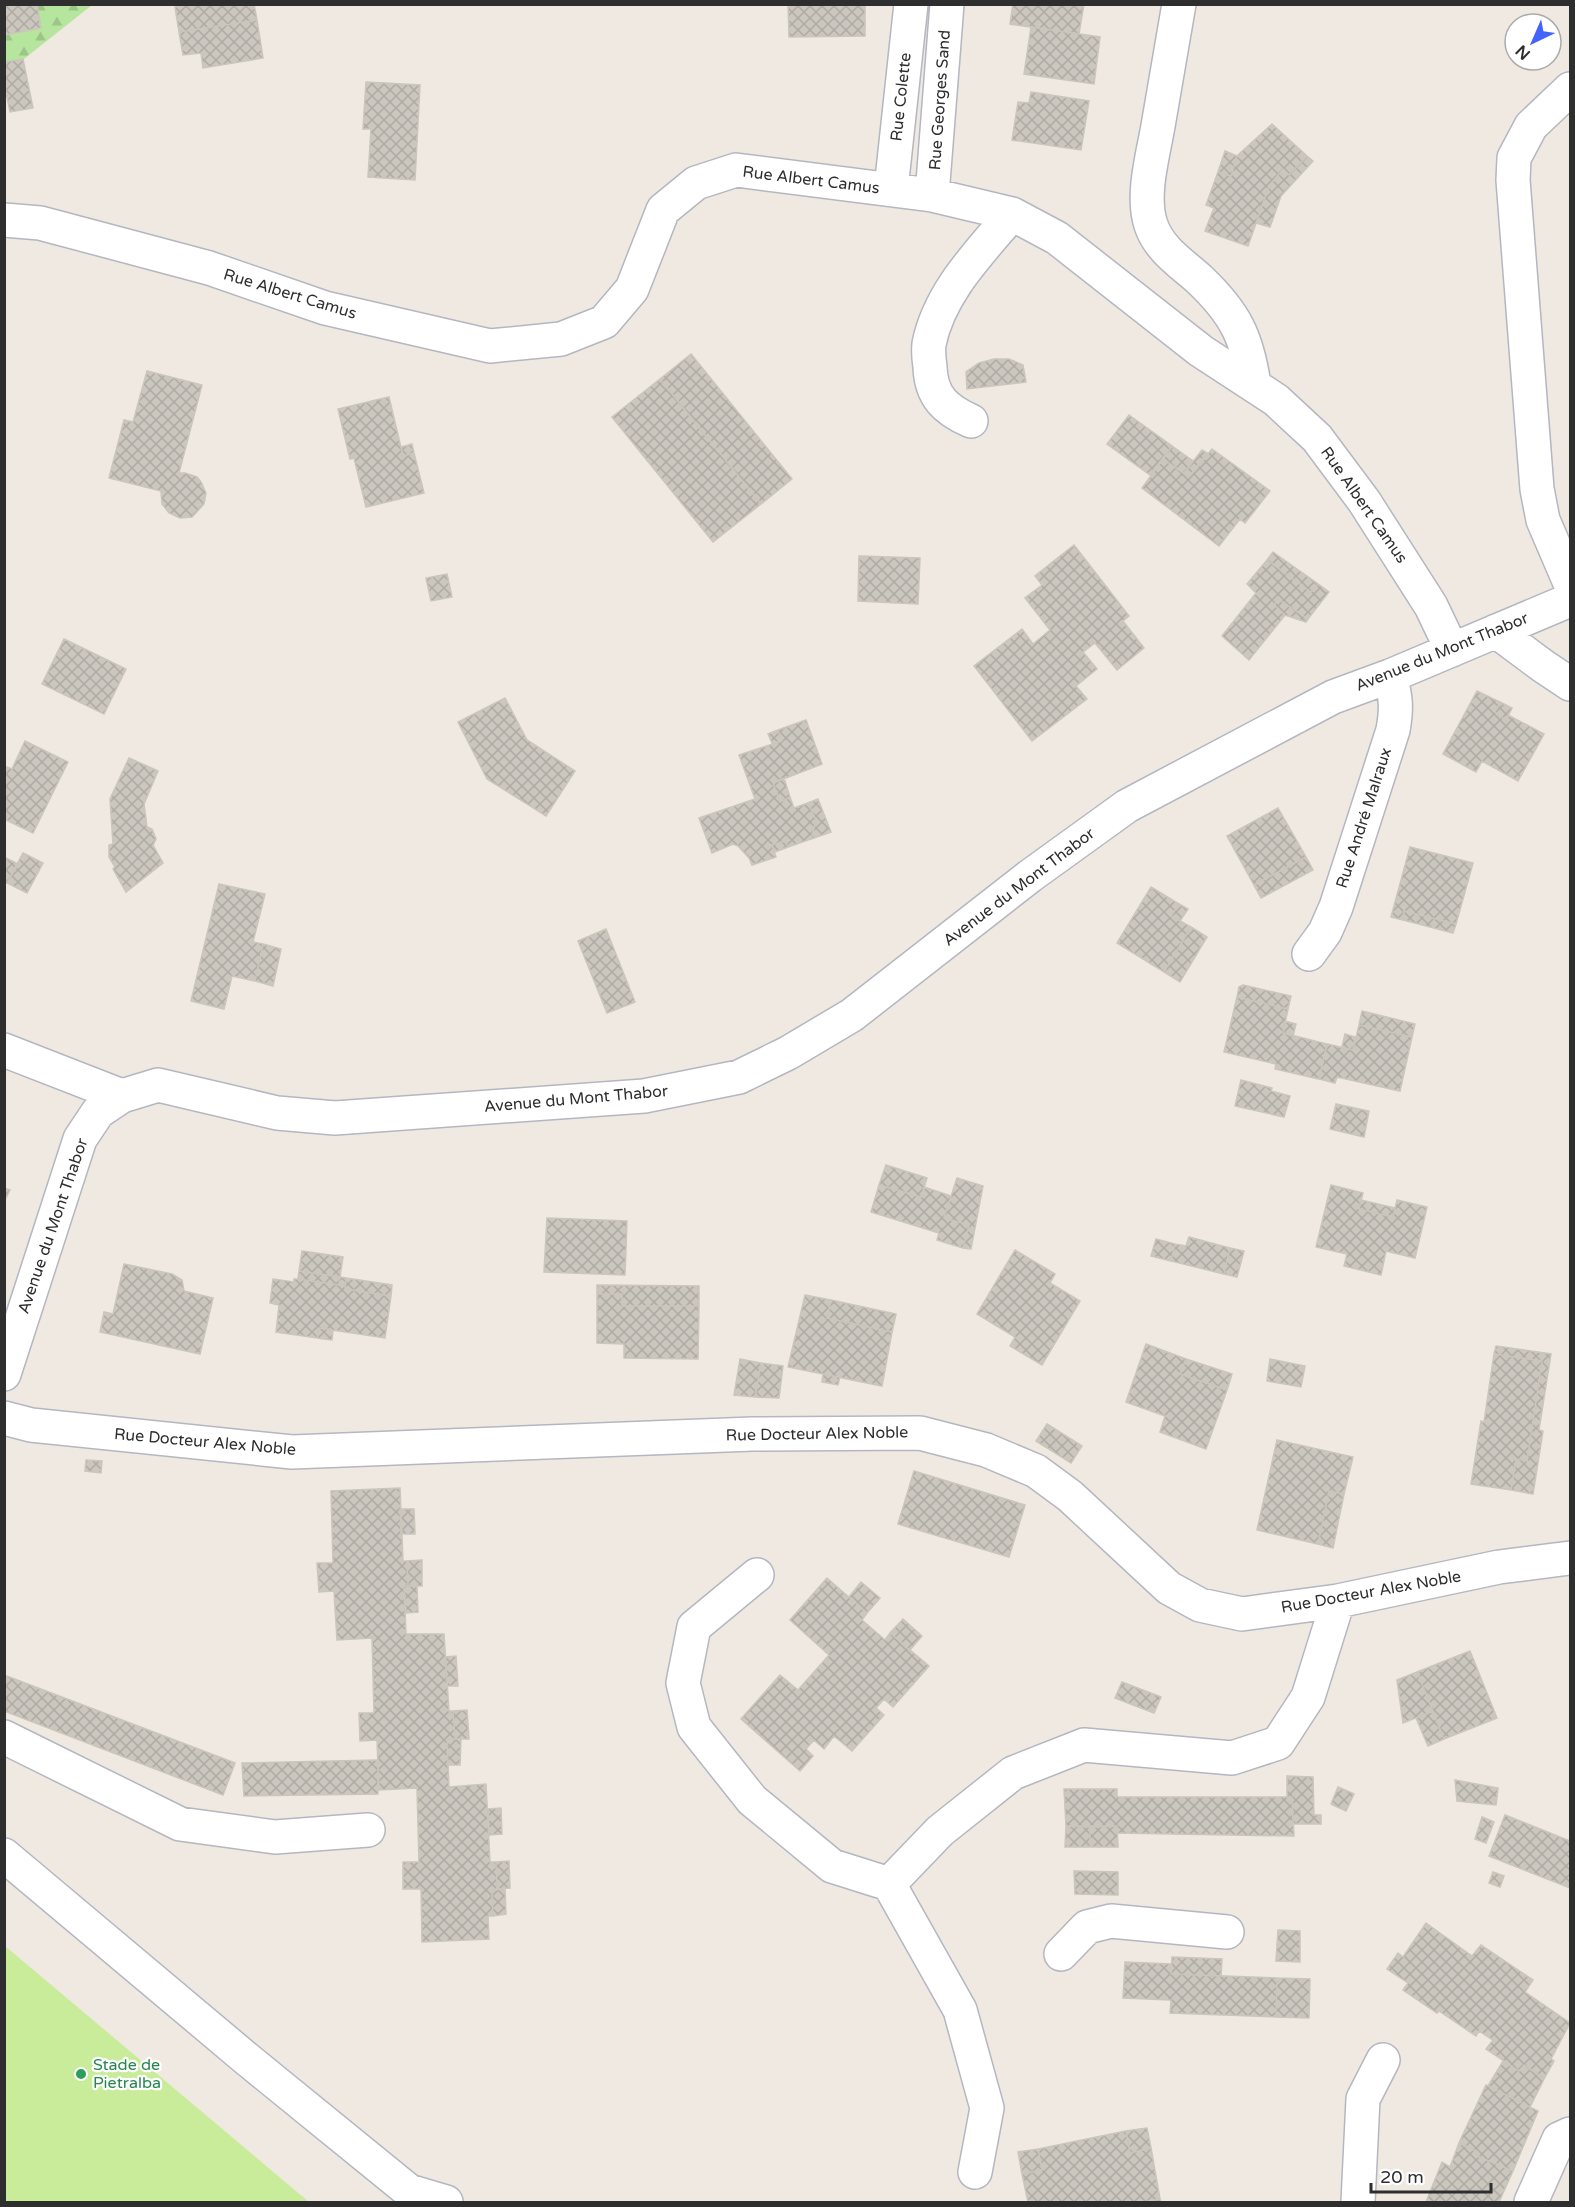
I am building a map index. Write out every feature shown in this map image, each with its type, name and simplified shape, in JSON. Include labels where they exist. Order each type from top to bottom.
[{"type":"street","name":"Rue Colette","points":[[891,189],[911,4]]},
{"type":"street","name":"Rue Georges Sand","points":[[932,195],[947,4]]},
{"type":"street","points":[[1179,4],[1147,191],[1151,225],[1167,252],[1199,279],[1228,309],[1241,332],[1250,359],[1254,385]]},
{"type":"street","points":[[1570,89],[1531,126],[1514,158],[1513,180],[1538,489],[1544,520],[1570,583]]},
{"type":"street","name":"Rue Albert Camus","points":[[4,220],[51,226],[209,268],[325,308],[490,346],[561,339],[604,322],[632,289],[663,210],[696,183],[736,170],[932,195],[1012,214],[1058,238],[1201,351],[1276,400],[1317,438],[1364,501],[1431,606],[1452,650]]},
{"type":"street","points":[[971,421],[952,412],[939,399],[930,378],[929,346],[941,307],[966,267],[1012,214]]},
{"type":"street","name":"Avenue du Mont Thabor","points":[[4,1374],[80,1140],[98,1112],[122,1096],[158,1086],[277,1113],[335,1118],[644,1096],[739,1077],[788,1053],[852,1015],[1030,876],[1127,806],[1333,697],[1390,676],[1570,600]]},
{"type":"street","points":[[1496,631],[1570,684]]},
{"type":"street","name":"Rue André Malraux","points":[[1309,954],[1325,932],[1336,907],[1393,730],[1397,709],[1390,676]]},
{"type":"street","points":[[4,1050],[122,1096]]},
{"type":"street","name":"Rue Docteur Alex Noble","points":[[4,1418],[31,1425],[292,1452],[752,1434],[920,1433],[986,1450],[1036,1471],[1070,1496],[1169,1588],[1200,1605],[1242,1614],[1338,1601],[1499,1567],[1570,1558]]},
{"type":"street","points":[[757,1575],[694,1627],[682,1683],[694,1727],[752,1800],[832,1866],[889,1884],[960,2010],[987,2108],[975,2172]]},
{"type":"street","points":[[889,1884],[940,1831],[1013,1773],[1084,1745],[1232,1758],[1278,1743],[1308,1697],[1338,1601]]},
{"type":"street","points":[[4,1737],[180,1824],[275,1837],[368,1830]]},
{"type":"street","points":[[4,1855],[248,2060],[409,2191],[446,2202]]},
{"type":"street","points":[[1061,1954],[1087,1927],[1111,1921],[1227,1932]]},
{"type":"street","points":[[1358,2202],[1363,2099],[1383,2060]]},
{"type":"street","points":[[1531,2202],[1558,2139],[1570,2134]]},
{"type":"green space","points":[[5,5],[92,5],[5,74]]},
{"type":"green space","name":"Stade de Pietralba","points":[[5,1946],[309,2202],[5,2202]]},
{"type":"building","points":[[4,4],[37,4],[41,28],[4,35]]},
{"type":"building","points":[[192,4],[254,4],[257,20],[179,32],[175,7]]},
{"type":"building","points":[[788,4],[865,4],[865,36],[789,37]]},
{"type":"building","points":[[1013,4],[1084,4],[1079,34],[1010,24]]},
{"type":"building","points":[[257,20],[263,58],[203,68],[201,53],[183,55],[179,32]]},
{"type":"building","points":[[1031,27],[1100,37],[1094,84],[1024,74]]},
{"type":"building","points":[[23,59],[33,108],[10,112],[4,82],[4,62]]},
{"type":"building","points":[[366,82],[420,85],[415,180],[368,177],[371,129],[363,129]]},
{"type":"building","points":[[1031,92],[1089,101],[1081,150],[1012,140],[1018,102],[1029,103]]},
{"type":"building","points":[[1272,124],[1307,156],[1289,175],[1283,169],[1269,186],[1248,246],[1205,231],[1214,208],[1206,205],[1218,172],[1231,176],[1237,156]]},
{"type":"building","points":[[1225,151],[1237,156],[1231,176],[1218,172]]},
{"type":"building","points":[[1307,156],[1313,161],[1281,196],[1270,227],[1256,223],[1269,186],[1283,169],[1289,175]]},
{"type":"building","points":[[691,354],[792,479],[761,504],[660,379]]},
{"type":"building","points":[[994,359],[1009,359],[1023,365],[1026,382],[967,389],[966,372],[979,363]]},
{"type":"building","points":[[147,371],[202,385],[179,473],[197,477],[206,493],[204,504],[192,517],[180,518],[169,513],[162,504],[161,491],[109,478],[124,420],[133,422]]},
{"type":"building","points":[[660,379],[761,504],[713,542],[612,417]]},
{"type":"building","points":[[389,397],[403,456],[414,453],[424,493],[366,507],[354,458],[350,459],[338,409]]},
{"type":"building","points":[[1129,415],[1172,446],[1150,475],[1107,444]]},
{"type":"building","points":[[412,444],[414,453],[403,456],[401,447]]},
{"type":"building","points":[[1172,446],[1193,461],[1184,473],[1163,459]]},
{"type":"building","points":[[1212,449],[1270,491],[1245,523],[1240,519],[1219,546],[1142,488],[1163,459],[1189,477]]},
{"type":"building","points":[[1202,450],[1207,453],[1189,477],[1184,473]]},
{"type":"building","points":[[1074,545],[1129,616],[1123,621],[1144,648],[1117,670],[1095,643],[1083,652],[1097,669],[1076,686],[1087,699],[1032,741],[974,666],[1022,629],[1033,644],[1050,630],[1025,598],[1042,585],[1035,576]]},
{"type":"building","points":[[1273,552],[1318,584],[1311,592],[1267,560]]},
{"type":"building","points":[[859,556],[920,558],[918,604],[858,601]]},
{"type":"building","points":[[1267,560],[1311,592],[1318,584],[1329,592],[1308,619],[1278,599],[1274,605],[1285,615],[1249,660],[1222,636],[1256,593],[1247,584]]},
{"type":"building","points":[[447,574],[452,597],[431,601],[426,578]]},
{"type":"building","points":[[1278,599],[1308,619],[1306,622],[1285,615],[1274,605]]},
{"type":"building","points":[[64,639],[126,669],[104,714],[42,684]]},
{"type":"building","points":[[1477,691],[1500,702],[1495,712],[1506,720],[1508,715],[1544,734],[1518,781],[1482,761],[1476,772],[1443,754]]},
{"type":"building","points":[[505,698],[527,740],[575,771],[546,816],[487,779],[458,722]]},
{"type":"building","points":[[1500,702],[1512,708],[1506,720],[1495,712]]},
{"type":"building","points":[[806,720],[822,764],[773,783],[780,802],[790,797],[794,808],[808,803],[816,820],[811,839],[788,847],[785,841],[772,845],[776,857],[752,865],[749,858],[733,844],[712,853],[699,818],[755,799],[739,755],[782,741],[778,730]]},
{"type":"building","points":[[778,730],[782,741],[772,743],[768,734]]},
{"type":"building","points":[[25,741],[68,762],[33,833],[4,819],[4,766],[12,769]]},
{"type":"building","points":[[129,758],[158,771],[144,804],[147,827],[152,829],[156,839],[153,845],[163,863],[126,892],[109,857],[109,845],[113,844],[110,799]]},
{"type":"building","points":[[784,778],[790,797],[780,802],[773,783]]},
{"type":"building","points":[[818,799],[831,832],[811,839],[816,820],[808,803]]},
{"type":"building","points":[[1278,808],[1306,857],[1254,885],[1227,836]]},
{"type":"building","points":[[785,841],[788,847],[775,852],[772,845]]},
{"type":"building","points":[[1410,847],[1473,863],[1456,924],[1404,911],[1403,920],[1391,917]]},
{"type":"building","points":[[23,853],[43,863],[27,893],[7,883]]},
{"type":"building","points":[[4,857],[18,864],[7,883],[4,882]]},
{"type":"building","points":[[1306,857],[1313,870],[1261,898],[1254,885]]},
{"type":"building","points":[[219,884],[265,894],[253,942],[263,944],[255,981],[232,976],[224,1009],[191,1001]]},
{"type":"building","points":[[1151,887],[1179,904],[1171,916],[1191,927],[1164,972],[1117,943]]},
{"type":"building","points":[[1179,904],[1188,909],[1180,921],[1171,916]]},
{"type":"building","points":[[1404,911],[1456,924],[1453,933],[1403,920]]},
{"type":"building","points":[[1191,927],[1207,937],[1180,982],[1164,972]]},
{"type":"building","points":[[606,929],[635,1002],[607,1013],[578,941]]},
{"type":"building","points":[[263,944],[281,949],[273,986],[255,981]]},
{"type":"building","points":[[1243,985],[1291,996],[1288,1009],[1237,997],[1239,987]]},
{"type":"building","points":[[1237,997],[1288,1009],[1283,1033],[1327,1044],[1319,1079],[1275,1069],[1276,1064],[1224,1052]]},
{"type":"building","points":[[1362,1011],[1415,1024],[1412,1037],[1359,1025]]},
{"type":"building","points":[[1285,1021],[1296,1024],[1293,1036],[1283,1033]]},
{"type":"building","points":[[1359,1025],[1412,1037],[1400,1091],[1337,1077],[1335,1083],[1319,1079],[1327,1044],[1353,1050]]},
{"type":"building","points":[[1345,1034],[1355,1037],[1353,1050],[1342,1047]]},
{"type":"building","points":[[1241,1080],[1272,1088],[1271,1091],[1290,1096],[1284,1117],[1235,1106]]},
{"type":"building","points":[[1336,1104],[1369,1111],[1364,1137],[1330,1129]]},
{"type":"building","points":[[886,1165],[927,1178],[921,1197],[879,1185]]},
{"type":"building","points":[[957,1178],[983,1186],[971,1249],[963,1248],[969,1225],[944,1218]]},
{"type":"building","points":[[879,1185],[921,1197],[924,1187],[951,1196],[944,1218],[969,1225],[963,1248],[937,1240],[939,1233],[871,1212]]},
{"type":"building","points":[[1331,1185],[1363,1193],[1359,1209],[1393,1217],[1397,1200],[1427,1207],[1415,1258],[1386,1251],[1381,1275],[1344,1266],[1347,1254],[1316,1247]]},
{"type":"building","points":[[4,1188],[10,1190],[4,1202]]},
{"type":"building","points":[[1361,1200],[1395,1208],[1393,1217],[1359,1209]]},
{"type":"building","points":[[547,1218],[627,1221],[625,1275],[544,1272]]},
{"type":"building","points":[[1189,1237],[1230,1248],[1224,1274],[1171,1261],[1175,1244],[1186,1246]]},
{"type":"building","points":[[1156,1239],[1175,1244],[1171,1261],[1151,1256]]},
{"type":"building","points":[[1230,1248],[1244,1251],[1237,1277],[1224,1274]]},
{"type":"building","points":[[1015,1250],[1055,1274],[1050,1283],[1080,1301],[1042,1365],[1010,1346],[1015,1337],[977,1314]]},
{"type":"building","points":[[302,1251],[343,1257],[340,1277],[299,1271]]},
{"type":"building","points":[[124,1264],[172,1274],[182,1280],[184,1291],[213,1298],[200,1354],[100,1332],[104,1312],[113,1314]]},
{"type":"building","points":[[299,1271],[340,1277],[339,1285],[298,1279]]},
{"type":"building","points":[[340,1277],[346,1278],[345,1289],[391,1296],[385,1338],[319,1328],[317,1338],[276,1332],[279,1305],[270,1303],[273,1279],[294,1282],[294,1279],[298,1279],[339,1285]]},
{"type":"building","points":[[346,1278],[392,1285],[391,1296],[345,1289]]},
{"type":"building","points":[[597,1285],[699,1286],[699,1306],[622,1306],[622,1294],[597,1294]]},
{"type":"building","points":[[597,1294],[622,1294],[622,1306],[699,1306],[698,1359],[624,1358],[624,1344],[597,1343]]},
{"type":"building","points":[[805,1295],[831,1300],[827,1318],[892,1332],[882,1386],[788,1367]]},
{"type":"building","points":[[831,1300],[896,1314],[892,1332],[827,1318]]},
{"type":"building","points":[[319,1328],[333,1330],[332,1340],[317,1338]]},
{"type":"building","points":[[1146,1344],[1186,1359],[1180,1374],[1227,1390],[1206,1449],[1160,1432],[1165,1416],[1126,1402]]},
{"type":"building","points":[[1496,1346],[1551,1354],[1539,1430],[1543,1431],[1533,1494],[1511,1490],[1516,1459],[1527,1461],[1542,1361],[1494,1354]]},
{"type":"building","points":[[1494,1354],[1542,1361],[1527,1461],[1516,1459],[1511,1490],[1471,1484],[1481,1421],[1484,1422]]},
{"type":"building","points":[[740,1359],[761,1363],[755,1397],[734,1395]]},
{"type":"building","points":[[1186,1359],[1232,1374],[1227,1390],[1180,1374]]},
{"type":"building","points":[[1270,1359],[1305,1366],[1301,1387],[1267,1381]]},
{"type":"building","points":[[761,1363],[783,1366],[779,1398],[755,1397]]},
{"type":"building","points":[[823,1374],[840,1377],[838,1385],[822,1382]]},
{"type":"building","points":[[1047,1424],[1082,1446],[1071,1463],[1036,1441]]},
{"type":"building","points":[[1277,1440],[1353,1457],[1344,1494],[1329,1491],[1318,1544],[1257,1530]]},
{"type":"building","points":[[86,1460],[102,1461],[101,1473],[85,1471]]},
{"type":"building","points":[[914,1471],[1025,1505],[1009,1557],[898,1524]]},
{"type":"building","points":[[400,1488],[403,1561],[407,1561],[408,1586],[404,1586],[406,1634],[444,1634],[449,1711],[453,1711],[455,1739],[447,1739],[449,1787],[486,1784],[490,1862],[496,1862],[497,1889],[492,1890],[493,1916],[488,1916],[489,1939],[422,1942],[421,1889],[403,1889],[403,1862],[419,1862],[417,1788],[379,1790],[377,1740],[360,1741],[359,1713],[374,1713],[372,1638],[337,1640],[334,1591],[319,1592],[317,1563],[333,1563],[331,1491]]},
{"type":"building","points":[[1329,1491],[1344,1494],[1333,1548],[1318,1544]]},
{"type":"building","points":[[400,1509],[414,1509],[415,1534],[401,1534]]},
{"type":"building","points":[[422,1560],[422,1586],[408,1586],[407,1561]]},
{"type":"building","points":[[827,1578],[867,1613],[862,1620],[885,1640],[890,1633],[929,1666],[893,1707],[884,1699],[876,1708],[884,1715],[852,1751],[834,1736],[824,1749],[814,1740],[806,1749],[813,1756],[800,1771],[741,1719],[780,1675],[798,1690],[829,1655],[790,1620]]},
{"type":"building","points":[[861,1582],[880,1598],[867,1613],[849,1597]]},
{"type":"building","points":[[404,1586],[417,1586],[418,1612],[406,1613]]},
{"type":"building","points":[[903,1619],[922,1636],[910,1650],[890,1633]]},
{"type":"building","points":[[1470,1651],[1497,1718],[1444,1739],[1417,1672]]},
{"type":"building","points":[[456,1656],[458,1686],[447,1686],[445,1657]]},
{"type":"building","points":[[1417,1672],[1433,1711],[1403,1723],[1397,1680]]},
{"type":"building","points":[[4,1675],[235,1763],[223,1795],[4,1711]]},
{"type":"building","points":[[1122,1682],[1161,1697],[1154,1713],[1115,1698]]},
{"type":"building","points":[[467,1710],[469,1739],[455,1739],[453,1711]]},
{"type":"building","points":[[1433,1711],[1444,1739],[1428,1746],[1416,1718]]},
{"type":"building","points":[[447,1739],[461,1739],[460,1765],[448,1765]]},
{"type":"building","points":[[378,1760],[378,1794],[244,1796],[242,1763]]},
{"type":"building","points":[[1287,1776],[1313,1777],[1314,1815],[1321,1815],[1321,1824],[1293,1824],[1292,1797],[1287,1797]]},
{"type":"building","points":[[1455,1780],[1498,1788],[1496,1805],[1457,1801]]},
{"type":"building","points":[[1338,1787],[1354,1794],[1346,1811],[1331,1804]]},
{"type":"building","points":[[1064,1789],[1117,1789],[1117,1797],[1292,1797],[1294,1836],[1117,1833],[1117,1826],[1066,1826]]},
{"type":"building","points":[[501,1808],[502,1834],[489,1835],[488,1809]]},
{"type":"building","points":[[1505,1815],[1570,1841],[1570,1888],[1489,1856]]},
{"type":"building","points":[[1482,1817],[1494,1822],[1486,1843],[1475,1839]]},
{"type":"building","points":[[1066,1826],[1090,1827],[1090,1847],[1065,1847]]},
{"type":"building","points":[[1117,1826],[1118,1847],[1090,1847],[1090,1827]]},
{"type":"building","points":[[509,1861],[510,1888],[497,1889],[496,1862]]},
{"type":"building","points":[[1074,1871],[1118,1872],[1118,1895],[1075,1894]]},
{"type":"building","points":[[1493,1872],[1504,1876],[1500,1887],[1489,1883]]},
{"type":"building","points":[[505,1889],[506,1914],[493,1916],[492,1890]]},
{"type":"building","points":[[1426,1923],[1472,1956],[1481,1945],[1533,1980],[1525,1992],[1570,2023],[1551,2059],[1554,2061],[1544,2079],[1524,2065],[1519,2071],[1486,2049],[1493,2040],[1479,2031],[1476,2036],[1439,2011],[1437,2013],[1403,1990],[1408,1983],[1387,1969],[1398,1953],[1403,1957]]},
{"type":"building","points":[[1278,1930],[1300,1931],[1300,1962],[1276,1961]]},
{"type":"building","points":[[1172,1957],[1222,1959],[1221,1976],[1171,1974]]},
{"type":"building","points":[[1125,1962],[1171,1964],[1171,1974],[1277,1978],[1276,2017],[1170,2013],[1171,2000],[1123,1998]]},
{"type":"building","points":[[1277,1978],[1310,1979],[1309,2018],[1276,2017]]},
{"type":"building","points":[[1503,2061],[1519,2071],[1524,2065],[1544,2079],[1530,2107],[1488,2086]]},
{"type":"building","points":[[1486,2085],[1538,2111],[1513,2171],[1477,2156],[1478,2152],[1459,2143]]},
{"type":"building","points":[[1147,2128],[1151,2148],[1130,2153],[1126,2131]]},
{"type":"building","points":[[1126,2131],[1130,2153],[1151,2148],[1160,2199],[1144,2202],[1028,2202],[1022,2174],[1042,2170],[1038,2149]]},
{"type":"building","points":[[1459,2143],[1478,2152],[1477,2156],[1513,2171],[1499,2202],[1426,2202],[1442,2162],[1450,2167]]},
{"type":"building","points":[[1038,2149],[1042,2170],[1022,2174],[1018,2152]]},
{"type":"building","points":[[1160,2199],[1161,2202],[1144,2202]]},
{"type":"place","name":"Stade de Pietralba","points":[[81,2074]]}]
